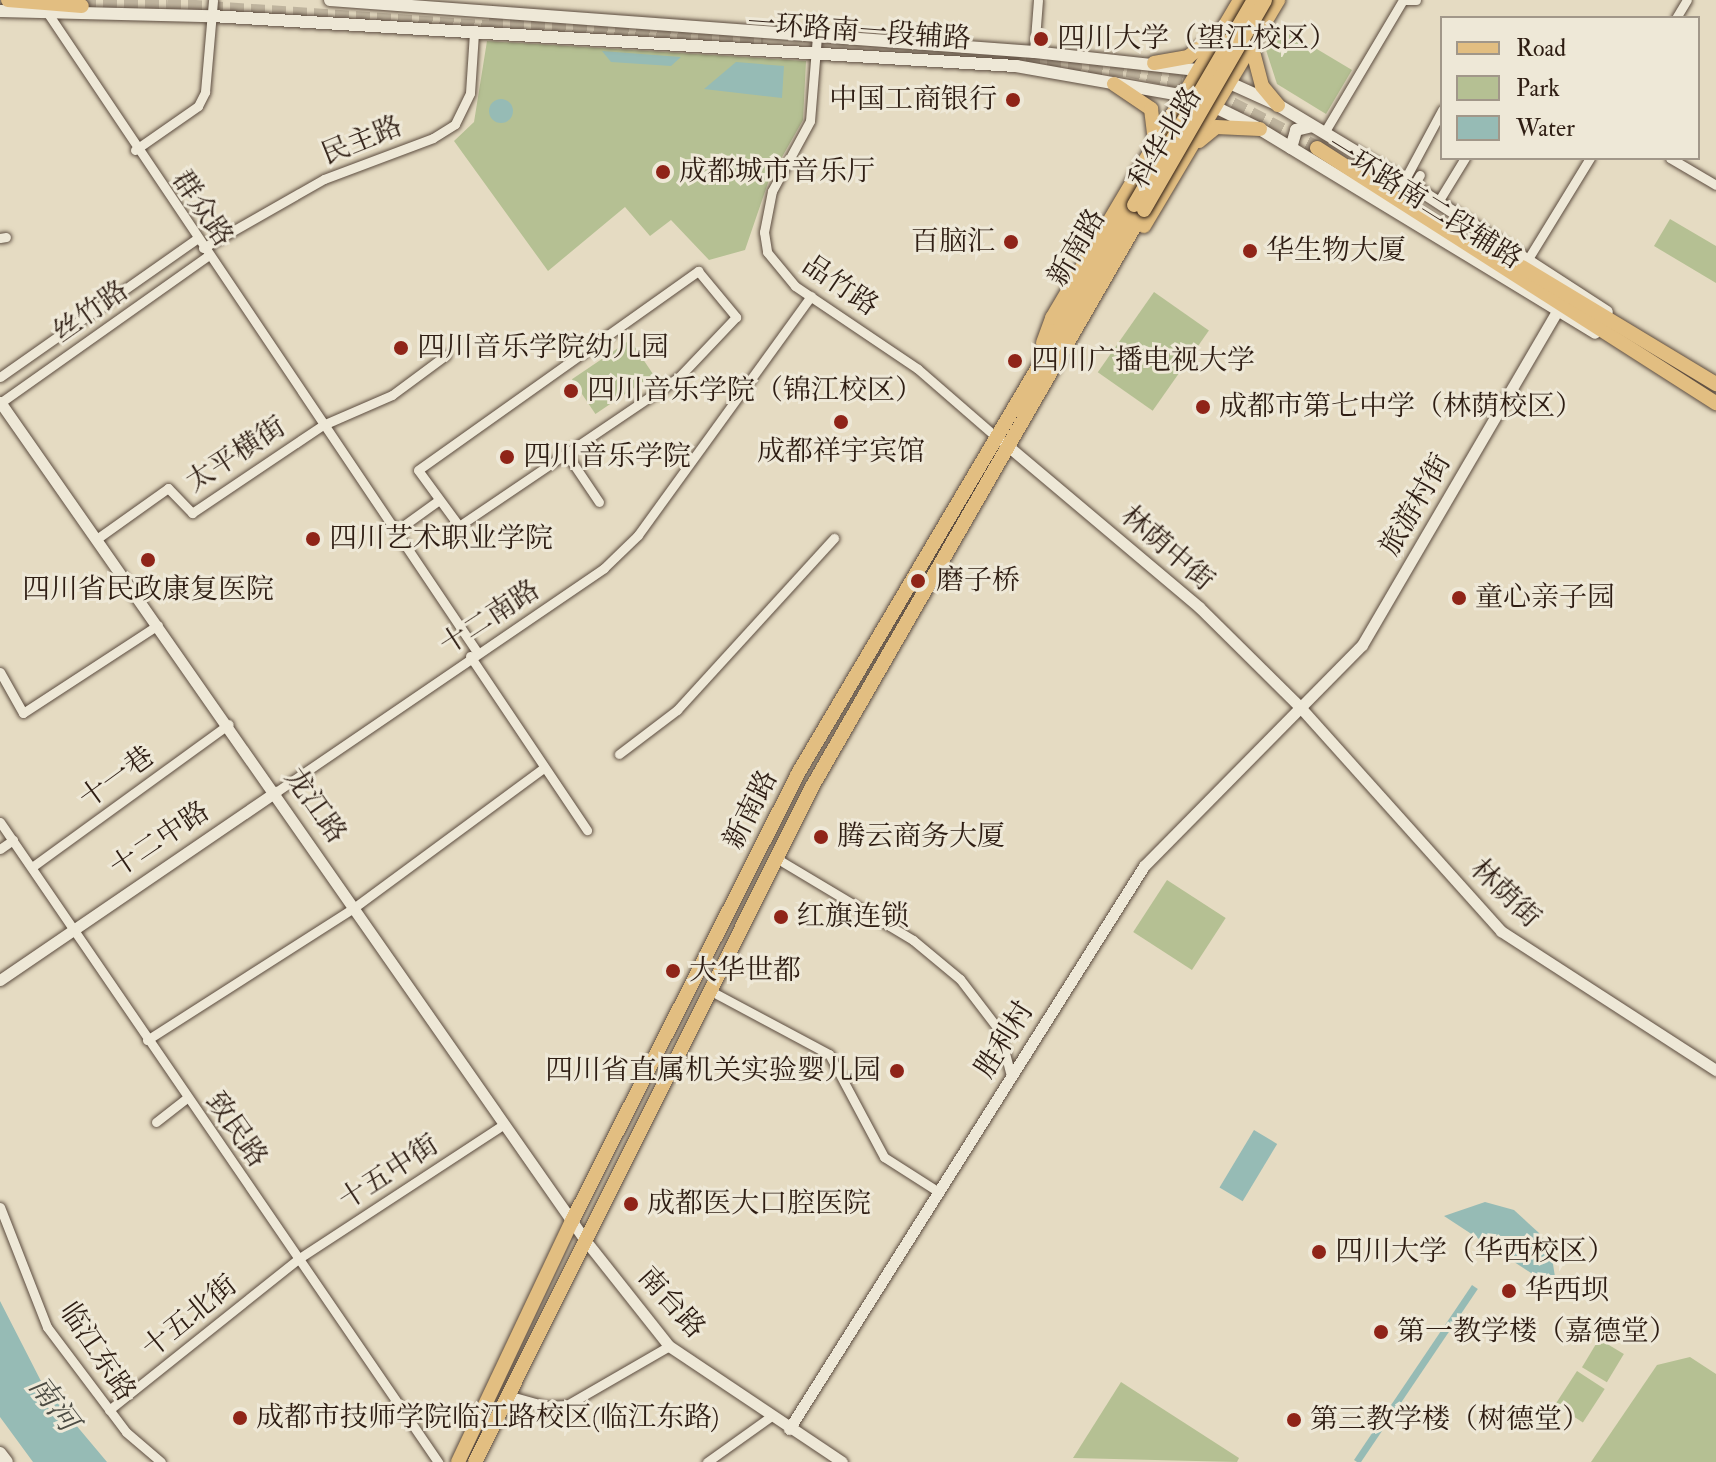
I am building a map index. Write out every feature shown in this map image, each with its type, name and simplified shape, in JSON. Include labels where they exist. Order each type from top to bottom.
[{"type":"main road","points":[[8,0],[82,6]]},
{"type":"main road","name":"一环路南一段辅路","points":[[330,0],[1034,52],[1201,68]]},
{"type":"main road","name":"科华北路","points":[[1031,373],[1052,318],[1240,0]]},
{"type":"main road","name":"科华北路","points":[[1139,207],[1254,0]]},
{"type":"main road","name":"科华北路","points":[[1139,207],[1265,0]]},
{"type":"main road","name":"科华北路","points":[[1047,383],[1278,0]]},
{"type":"main road","name":"一环路南一段辅路","points":[[0,11],[49,15],[212,16],[1016,66],[1185,94]]},
{"type":"main road","points":[[1154,63],[1188,57],[1223,30]]},
{"type":"main road","points":[[1215,44],[1222,59],[1235,61],[1249,48],[1262,86],[1278,105]]},
{"type":"main road","name":"一环路南二段辅路","points":[[1201,68],[1278,105],[1318,137],[1412,181],[1438,202],[1641,337]]},
{"type":"main road","points":[[1114,84],[1151,109],[1155,145]]},
{"type":"main road","name":"一环路南二段辅路","points":[[1185,94],[1260,129],[1556,313],[1638,354]]},
{"type":"main road","points":[[1192,146],[1216,127],[1260,129]]},
{"type":"main road","points":[[1291,148],[1296,130],[1318,137],[1716,384]]},
{"type":"main road","points":[[1318,137],[1638,354],[1716,403]]},
{"type":"main road","points":[[1137,176],[1151,163],[1162,165],[1170,174],[1165,192]]},
{"type":"main road","name":"新南路","points":[[458,1462],[572,1221],[797,775],[1031,373],[1139,207]]},
{"type":"main road","name":"新南路","points":[[475,1462],[776,858],[1047,383],[1139,207]]},
{"type":"main road","points":[[0,1453],[7,1462]]},
{"type":"street","points":[[135,150],[198,106],[205,92],[213,0]]},
{"type":"street","points":[[1034,52],[1038,0]]},
{"type":"street","points":[[1318,137],[1404,0],[1416,0]]},
{"type":"street","name":"群众路","points":[[49,15],[135,150],[396,531],[542,769],[587,830]]},
{"type":"street","name":"民主路","points":[[205,252],[324,179],[433,138],[455,124],[470,93],[474,32]]},
{"type":"street","name":"品竹路","points":[[817,36],[810,121],[772,191],[764,232],[772,263],[811,296],[918,369],[995,436]]},
{"type":"street","points":[[1412,181],[1440,115]]},
{"type":"street","points":[[1438,202],[1464,160]]},
{"type":"street","points":[[1528,259],[1589,160]]},
{"type":"street","points":[[1673,160],[1716,185]]},
{"type":"street","name":"丝竹路","points":[[0,377],[196,239]]},
{"type":"street","name":"丝竹路","points":[[0,403],[205,252]]},
{"type":"street","points":[[698,271],[736,317],[679,377],[566,453],[459,526],[418,470],[698,271]]},
{"type":"street","name":"十二南路","points":[[276,792],[604,568],[638,535],[811,296]]},
{"type":"street","name":"旅游村街","points":[[1300,707],[1362,645],[1556,313]]},
{"type":"street","points":[[323,425],[392,395],[446,355]]},
{"type":"street","name":"龙江路","points":[[0,403],[229,724],[585,1240]]},
{"type":"street","name":"太平横街","points":[[98,538],[168,488],[192,513],[323,425]]},
{"type":"street","name":"林荫中街","points":[[995,436],[1199,607],[1300,707]]},
{"type":"street","points":[[566,453],[599,502]]},
{"type":"street","points":[[396,531],[439,500]]},
{"type":"street","points":[[619,754],[677,710],[834,538]]},
{"type":"street","points":[[0,672],[23,713],[158,625]]},
{"type":"street","name":"林荫街","points":[[1300,707],[1501,931],[1716,1070]]},
{"type":"street","name":"胜利村","points":[[789,1429],[1144,866],[1300,707]]},
{"type":"street","name":"十一巷","points":[[32,867],[229,724]]},
{"type":"street","points":[[147,1040],[355,907],[542,769]]},
{"type":"street","name":"十二中路","points":[[0,980],[276,792]]},
{"type":"street","name":"致民路","points":[[0,822],[438,1462]]},
{"type":"street","points":[[0,849],[13,840]]},
{"type":"street","points":[[776,858],[913,940],[960,979],[999,1030],[1011,1076]]},
{"type":"street","points":[[709,990],[829,1054],[884,1157],[939,1192]]},
{"type":"street","points":[[156,1122],[187,1098]]},
{"type":"street","name":"十五中街","points":[[298,1259],[504,1124]]},
{"type":"street","name":"临江东路","points":[[0,1207],[47,1327],[109,1410],[161,1462]]},
{"type":"street","name":"南台路","points":[[585,1240],[669,1346],[770,1417],[842,1462]]},
{"type":"street","name":"十五北街","points":[[109,1410],[298,1259]]},
{"type":"street","points":[[507,1395],[546,1406],[567,1405],[669,1346]]},
{"type":"street","points":[[707,1462],[770,1417]]},
{"type":"green space","points":[[1280,27],[1352,70],[1326,114],[1277,84],[1266,50]]},
{"type":"green space","points":[[487,41],[806,61],[803,120],[769,180],[745,250],[709,260],[671,220],[650,236],[625,207],[548,271],[454,141],[474,122]]},
{"type":"green space","points":[[1670,219],[1716,246],[1716,283],[1654,246]]},
{"type":"green space","points":[[1154,292],[1209,330],[1153,411],[1098,372]]},
{"type":"green space","points":[[630,340],[653,375],[595,414],[572,379]]},
{"type":"green space","points":[[1167,880],[1226,918],[1192,970],[1133,932]]},
{"type":"green space","points":[[1599,1339],[1624,1354],[1607,1382],[1582,1367]]},
{"type":"green space","points":[[1690,1357],[1716,1374],[1716,1462],[1591,1462],[1657,1365]]},
{"type":"green space","points":[[1577,1371],[1605,1389],[1583,1423],[1555,1405]]},
{"type":"green space","points":[[1121,1382],[1239,1458],[1237,1462],[1073,1458]]},
{"type":"water","points":[[602,51],[681,57],[671,66],[611,62]]},
{"type":"water","points":[[736,62],[784,66],[782,98],[704,89]]},
{"type":"water","points":[[501,99],[509,103],[513,111],[509,119],[501,123],[493,119],[489,111],[493,103]]},
{"type":"water","points":[[1254,1130],[1277,1144],[1243,1201],[1219,1187]]},
{"type":"water","points":[[1485,1202],[1514,1210],[1539,1233],[1551,1251],[1557,1290],[1444,1216]]},
{"type":"water","points":[[1472,1285],[1478,1289],[1361,1462],[1354,1460]]},
{"type":"water","name":"南河","points":[[0,1301],[44,1387],[107,1462],[33,1462],[0,1417]]},
{"type":"tunnel","points":[[82,6],[167,5],[497,28]]},
{"type":"tunnel","points":[[489,20],[763,38]]},
{"type":"tunnel","points":[[1005,60],[1127,70],[1195,85],[1317,148]]},
{"type":"place","name":"四川大学（望江校区）","points":[[1041,39]]},
{"type":"place","name":"中国工商银行","points":[[1013,100]]},
{"type":"place","name":"成都城市音乐厅","points":[[663,172]]},
{"type":"place","name":"百脑汇","points":[[1011,242]]},
{"type":"place","name":"华生物大厦","points":[[1250,251]]},
{"type":"place","name":"四川音乐学院幼儿园","points":[[401,348]]},
{"type":"place","name":"四川广播电视大学","points":[[1015,361]]},
{"type":"place","name":"四川音乐学院（锦江校区）","points":[[571,391]]},
{"type":"place","name":"成都市第七中学（林荫校区）","points":[[1203,407]]},
{"type":"place","name":"成都祥宇宾馆","points":[[841,422]]},
{"type":"place","name":"四川音乐学院","points":[[507,457]]},
{"type":"place","name":"四川艺术职业学院","points":[[313,539]]},
{"type":"place","name":"四川省民政康复医院","points":[[148,560]]},
{"type":"place","name":"磨子桥","points":[[918,581]]},
{"type":"place","name":"童心亲子园","points":[[1459,598]]},
{"type":"place","name":"腾云商务大厦","points":[[821,837]]},
{"type":"place","name":"红旗连锁","points":[[781,917]]},
{"type":"place","name":"大华世都","points":[[673,971]]},
{"type":"place","name":"四川省直属机关实验婴儿园","points":[[897,1071]]},
{"type":"place","name":"成都医大口腔医院","points":[[631,1204]]},
{"type":"place","name":"四川大学（华西校区）","points":[[1319,1252]]},
{"type":"place","name":"华西坝","points":[[1509,1291]]},
{"type":"place","name":"第一教学楼（嘉德堂）","points":[[1381,1332]]},
{"type":"place","name":"成都市技师学院临江路校区(临江东路)","points":[[240,1418]]},
{"type":"place","name":"第三教学楼（树德堂）","points":[[1294,1420]]}]
